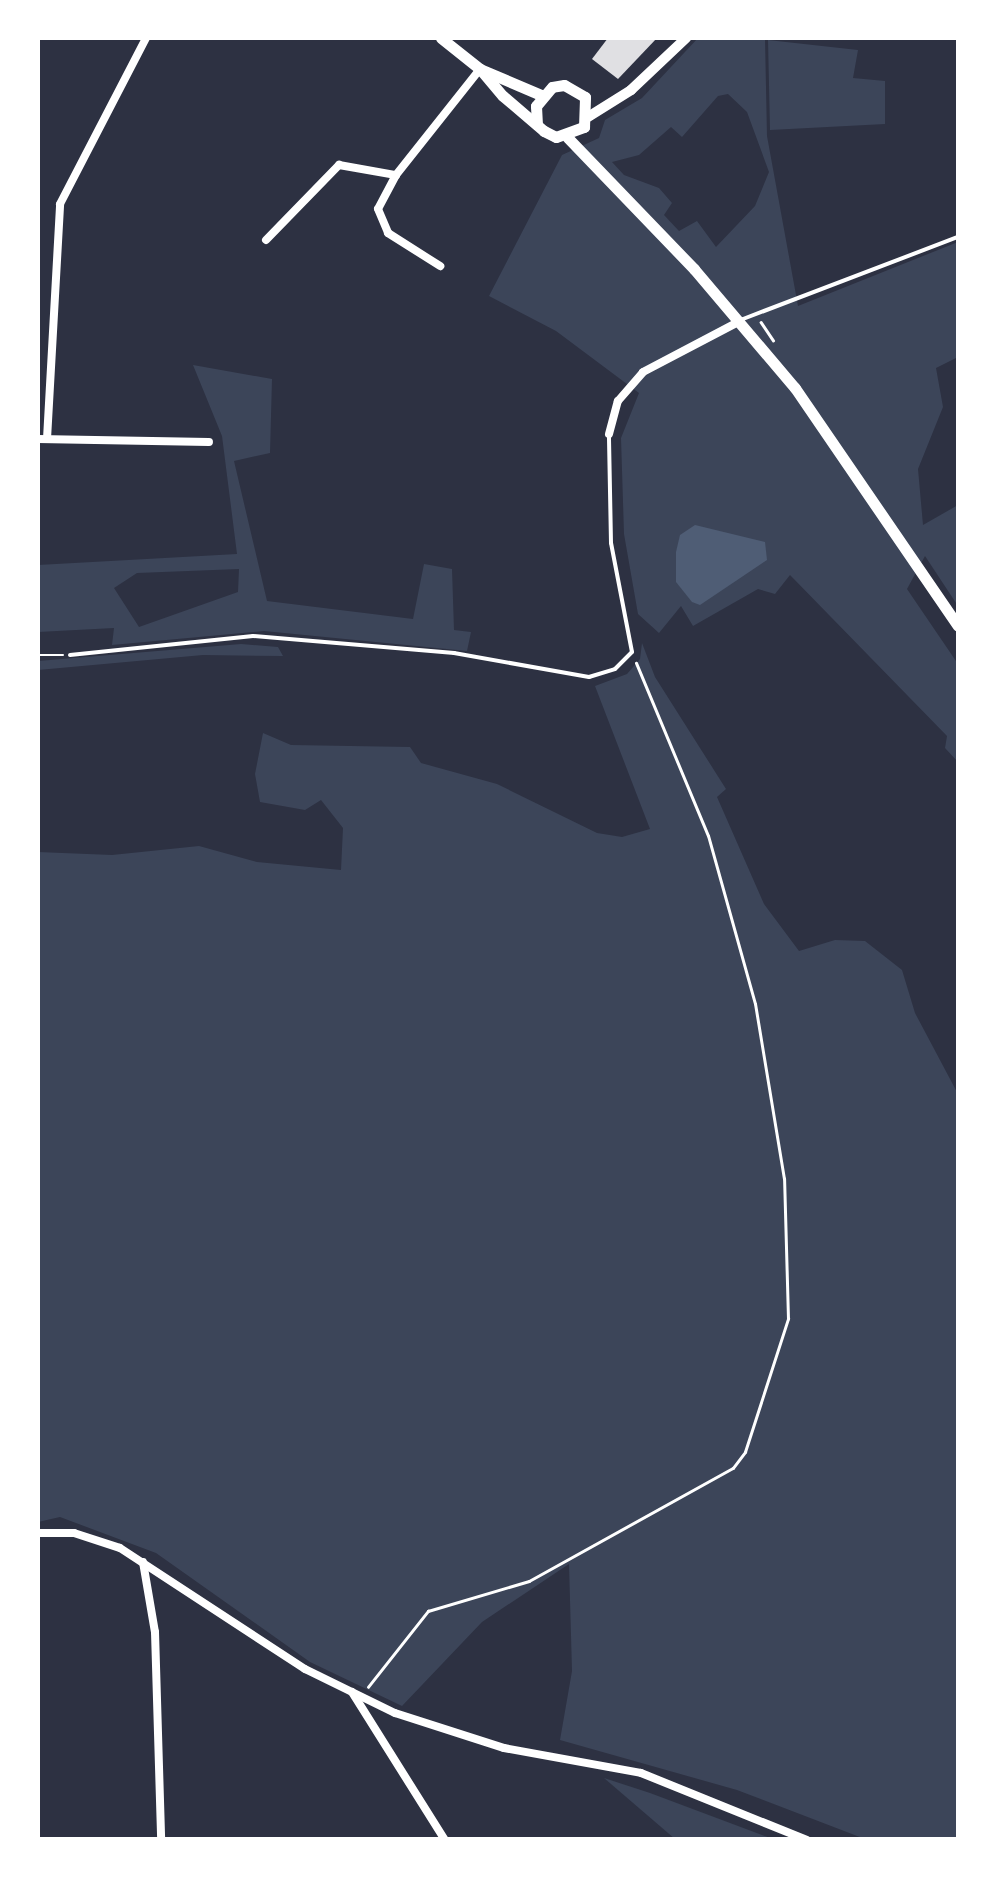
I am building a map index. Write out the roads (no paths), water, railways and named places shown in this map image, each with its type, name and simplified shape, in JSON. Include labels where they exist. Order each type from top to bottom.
[{"type":"main road","points":[[441,38],[537,124],[568,138],[592,158],[740,321],[855,469],[905,554],[958,626]]},
{"type":"main road","points":[[480,69],[541,95],[564,85],[585,97],[592,158]]},
{"type":"main road","points":[[537,124],[541,95]]},
{"type":"main road","points":[[568,138],[586,122]]},
{"type":"street","points":[[146,38],[60,204],[42,439],[209,442]]},
{"type":"street","points":[[586,122],[686,38]]},
{"type":"street","points":[[440,266],[388,233],[378,209],[396,175],[480,69]]},
{"type":"street","points":[[585,97],[612,100]]},
{"type":"street","points":[[266,240],[338,166],[396,175]]},
{"type":"street","points":[[608,434],[618,401],[643,372],[740,321]]},
{"type":"street","points":[[38,1533],[98,1539],[143,1562],[294,1663],[362,1696],[504,1748],[641,1773],[808,1840]]},
{"type":"street","points":[[143,1562],[155,1632],[161,1840]]},
{"type":"street","points":[[352,1692],[445,1840]]},
{"type":"lane","points":[[740,321],[958,237]]},
{"type":"lane","points":[[70,655],[253,636],[454,653],[589,677],[615,669],[632,652],[611,543],[608,434]]}]
